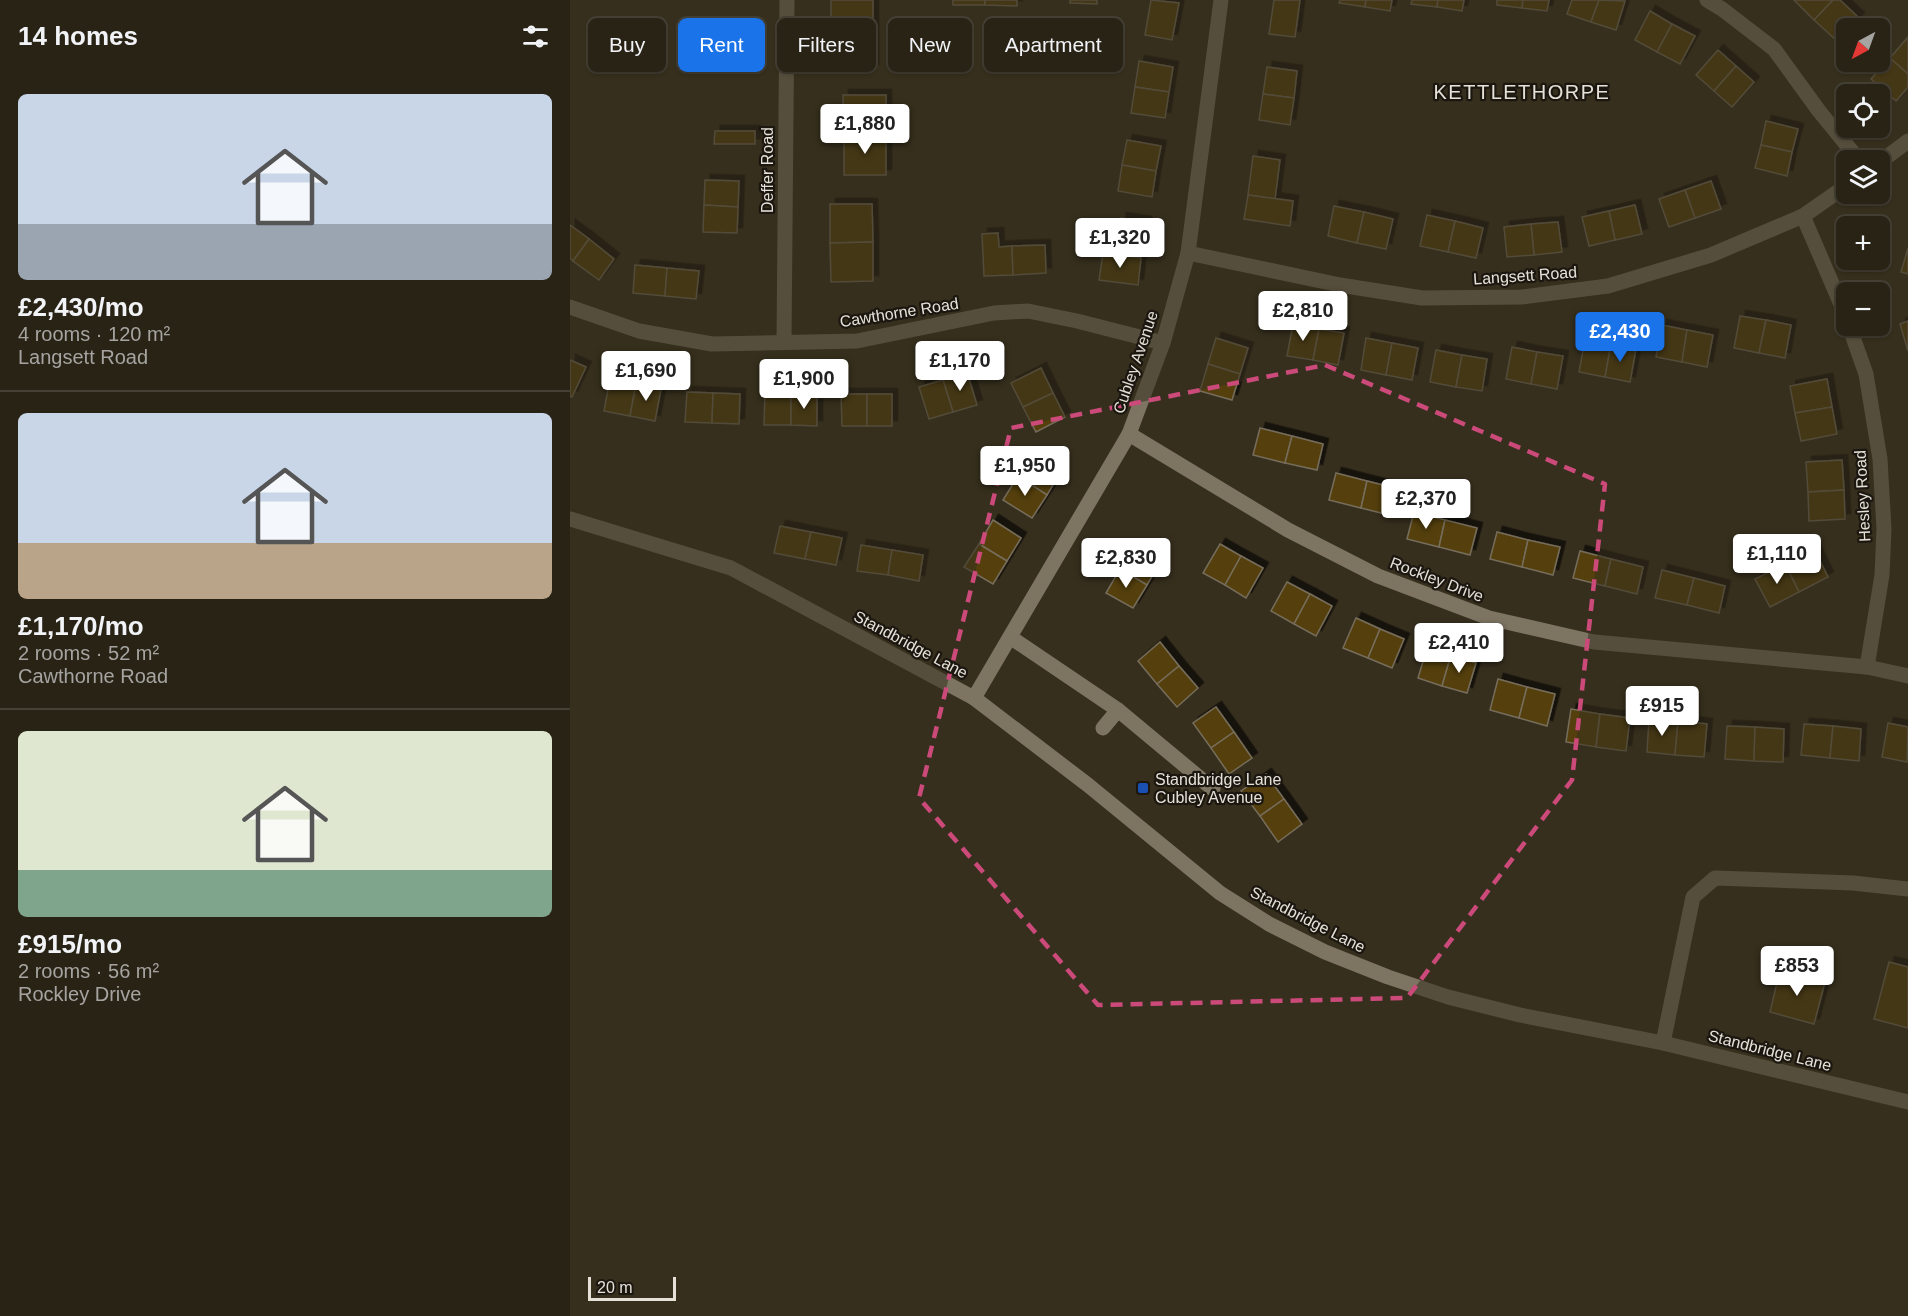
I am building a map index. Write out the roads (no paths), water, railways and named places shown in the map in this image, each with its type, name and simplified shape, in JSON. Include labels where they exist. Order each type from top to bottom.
[{"type":"street","name":"Deffer Road","points":[[784,341],[787,0]]},
{"type":"street","name":"Cubley Avenue","points":[[974,698],[1129,434],[1163,343],[1188,253],[1221,0]]},
{"type":"street","points":[[1707,0],[1774,50],[1851,150]]},
{"type":"street","points":[[1890,154],[1908,141]]},
{"type":"street","name":"Langsett Road","points":[[1188,253],[1340,285],[1422,298],[1522,297],[1608,286],[1711,255],[1803,216],[1836,193]]},
{"type":"street","points":[[1803,216],[1836,293]]},
{"type":"street","name":"Cawthorne Road","points":[[570,307],[639,331],[712,344],[856,341],[994,313],[1028,311],[1163,343]]},
{"type":"street","name":"Hesley Road","points":[[1853,336],[1866,374],[1880,459],[1884,529],[1882,575],[1867,667]]},
{"type":"street","name":"Rockley Drive","points":[[1129,434],[1308,541],[1378,576],[1489,618],[1594,642],[1867,667],[1908,676]]},
{"type":"street","name":"Standbridge Lane","points":[[570,519],[731,567],[974,698],[1088,785],[1220,893],[1269,924],[1325,952],[1388,977],[1448,997],[1520,1015],[1663,1042],[1908,1102]]},
{"type":"street","points":[[1010,638],[1118,710],[1213,789]]},
{"type":"street","points":[[1103,728],[1118,710]]},
{"type":"street","points":[[1663,1042],[1693,897],[1715,878],[1853,884],[1908,889]]},
{"type":"place","name":"Standbridge Lane Cubley Avenue","points":[[1143,788]]},
{"type":"district","name":"KETTLETHORPE","points":[[1522,92]]}]
